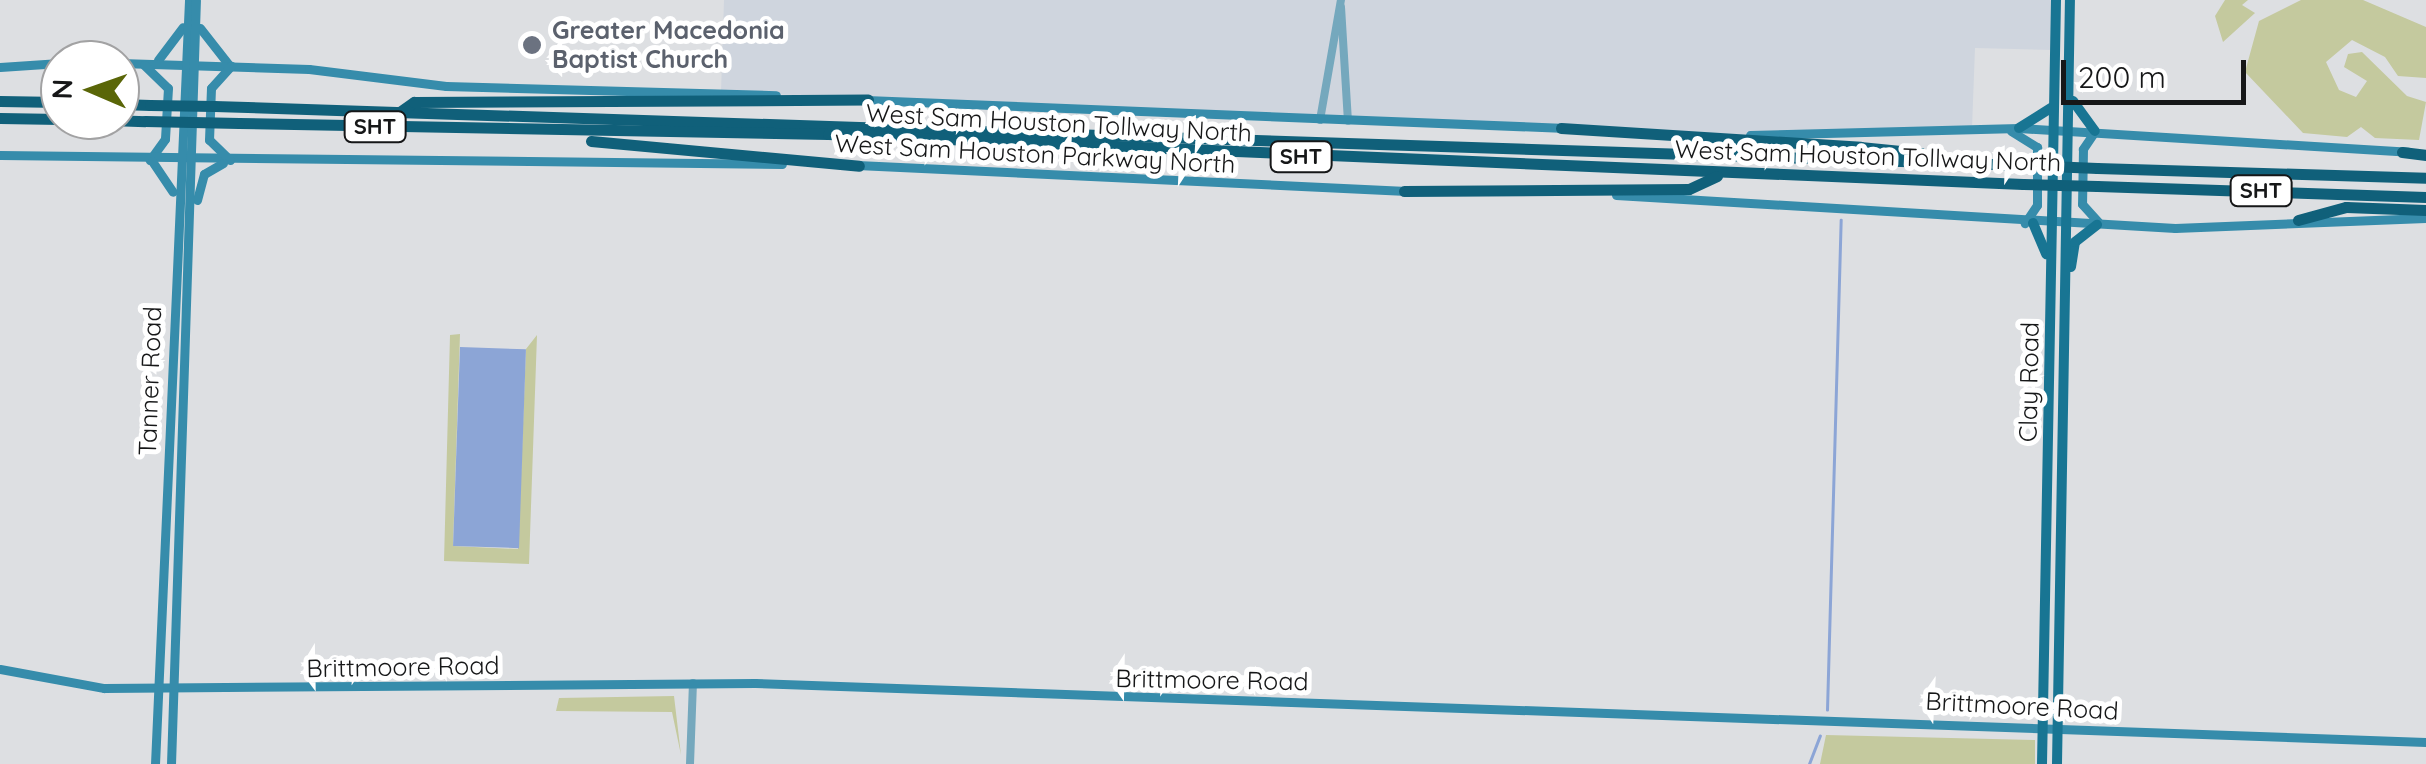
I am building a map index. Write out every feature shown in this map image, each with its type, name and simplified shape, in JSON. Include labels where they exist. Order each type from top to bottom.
[{"type":"highway","points":[[0,100],[40,101]]},
{"type":"highway","points":[[401,112],[414,102],[868,100]]},
{"type":"highway","name":"West Sam Houston Tollway North","points":[[140,104],[2426,178]]},
{"type":"highway","points":[[0,118],[40,119]]},
{"type":"highway","name":"West Sam Houston Tollway North","points":[[140,121],[580,134],[828,134],[1724,174],[2426,197]]},
{"type":"highway","points":[[1561,128],[1890,150],[1932,163]]},
{"type":"highway","points":[[580,134],[859,166]]},
{"type":"highway","points":[[2402,152],[2426,154]]},
{"type":"highway","points":[[1404,191],[1689,188],[1724,174]]},
{"type":"highway","points":[[2298,220],[2346,207],[2426,210]]},
{"type":"main road","name":"Clay Road","points":[[2042,764],[2056,0]]},
{"type":"main road","name":"Clay Road","points":[[2057,764],[2070,0]]},
{"type":"main road","points":[[141,63],[168,58],[192,4]]},
{"type":"main road","points":[[190,252],[201,179],[233,161],[210,140],[211,88],[231,66],[207,48],[192,4]]},
{"type":"main road","name":"Tanner Road","points":[[155,764],[179,160],[192,4]]},
{"type":"main road","name":"Tanner Road","points":[[171,764],[196,64],[192,4]]},
{"type":"main road","points":[[2056,24],[2070,24]]},
{"type":"main road","points":[[141,63],[168,88],[166,139],[150,160],[168,173],[176,225]]},
{"type":"main road","name":"West Sam Houston Parkway North","points":[[141,63],[231,66],[446,86],[1787,136],[2051,129],[2402,152]]},
{"type":"main road","points":[[0,67],[40,64]]},
{"type":"main road","points":[[2066,287],[2076,242],[2101,225],[2082,204],[2083,149],[2095,131],[2070,91]]},
{"type":"main road","points":[[2019,128],[2052,107]]},
{"type":"main road","points":[[2005,129],[2037,147],[2037,204],[2029,223],[2048,273]]},
{"type":"main road","name":"West Sam Houston Parkway North","points":[[0,155],[233,161],[454,154],[859,166],[1404,191],[1781,201],[2066,225],[2426,218]]},
{"type":"main road","points":[[2050,358],[2066,358]]},
{"type":"main road","points":[[2046,603],[2061,602]]},
{"type":"main road","name":"Brittmoore Road","points":[[0,669],[65,686],[693,683],[2043,724],[2058,729],[2426,742]]},
{"type":"street","points":[[1320,120],[1341,0]]},
{"type":"street","points":[[1341,0],[1348,121]]},
{"type":"street","points":[[690,764],[693,683]]},
{"type":"shaded area","points":[[724,0],[2056,0],[2053,50],[1975,48],[1972,128],[1787,136],[721,92]]},
{"type":"green space","points":[[2225,0],[2248,0],[2242,5],[2255,13],[2223,42],[2215,16]]},
{"type":"green space","points":[[2301,0],[2363,0],[2426,27],[2426,78],[2398,76],[2385,57],[2352,40],[2326,62],[2339,90],[2356,97],[2367,81],[2344,67],[2348,54],[2362,52],[2407,96],[2426,102],[2419,140],[2375,138],[2361,127],[2347,137],[2303,133],[2245,72],[2259,21]]},
{"type":"green space","points":[[460,334],[453,546],[518,549],[526,349],[537,335],[529,564],[444,561],[450,335]]},
{"type":"green space","points":[[674,696],[681,755],[672,712],[556,711],[559,698]]},
{"type":"green space","points":[[1826,735],[2035,740],[2035,764],[1820,764]]},
{"type":"water","points":[[460,347],[526,349],[519,548],[453,546]]},
{"type":"waterway","points":[[1827,710],[1841,220]]},
{"type":"waterway","points":[[1809,764],[1820,736]]},
{"type":"place","name":"Greater Macedonia Baptist Church","points":[[532,45]]}]
